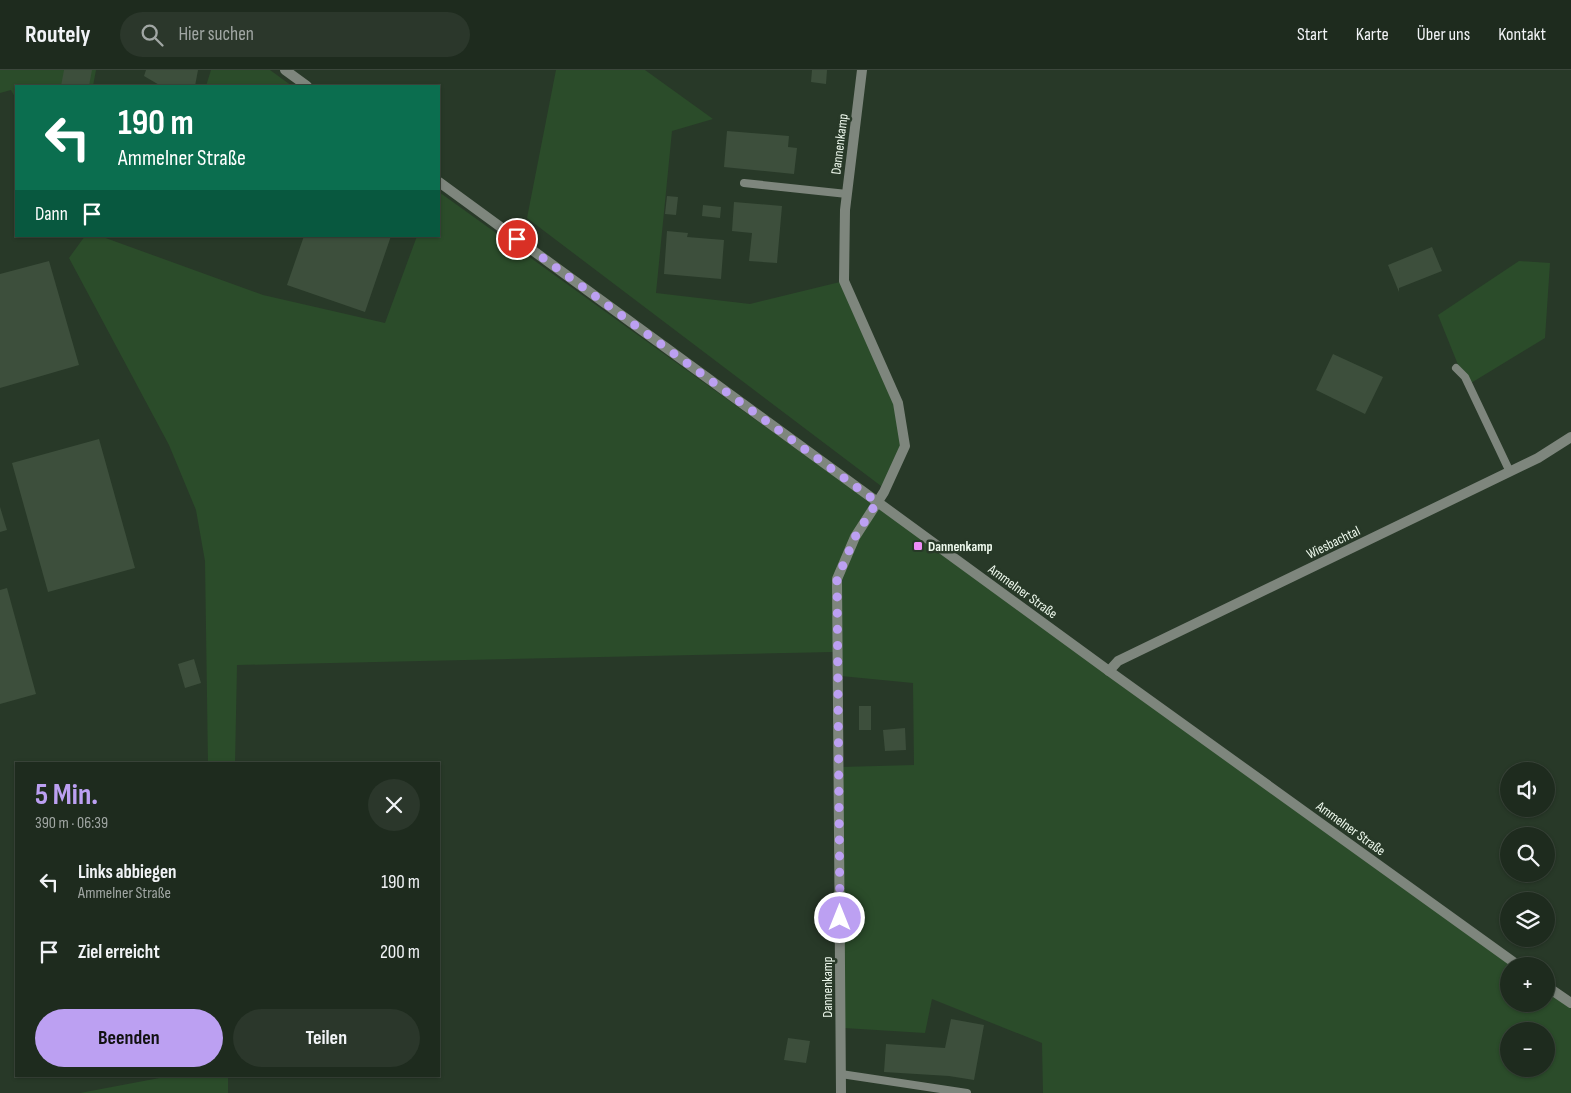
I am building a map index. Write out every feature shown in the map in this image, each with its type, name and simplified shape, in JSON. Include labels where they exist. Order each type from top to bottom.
[{"type":"street","points":[[285,70],[306,85]]},
{"type":"street","name":"Dannenkamp","points":[[841,1093],[837,579],[855,537],[884,492],[905,446],[898,403],[844,281],[845,210],[862,70]]},
{"type":"street","name":"Ammelner Straße","points":[[440,183],[1109,671],[1506,957]]},
{"type":"street","name":"Wiesbachtal","points":[[1109,671],[1118,661],[1510,472],[1538,458],[1571,437]]},
{"type":"street","points":[[1555,992],[1571,1003]]},
{"type":"lane","points":[[744,183],[847,194]]},
{"type":"lane","points":[[1456,368],[1465,377],[1510,472]]},
{"type":"lane","points":[[841,1074],[967,1093]]},
{"type":"green space","points":[[0,70],[96,70],[93,85],[15,85],[15,97],[11,90],[0,93]]},
{"type":"green space","points":[[211,70],[270,70],[291,85],[206,85]]},
{"type":"green space","points":[[556,70],[645,70],[713,119],[672,131],[656,293],[750,304],[840,282],[896,404],[903,446],[885,489],[527,218]]},
{"type":"green space","points":[[440,193],[994,591],[1510,957],[1500,957],[1500,1012],[1555,1012],[1555,988],[1571,1000],[1571,1093],[1043,1093],[1042,1043],[932,999],[925,1033],[844,1028],[841,767],[914,765],[913,683],[841,676],[833,652],[237,665],[235,762],[208,762],[205,561],[196,510],[169,445],[69,258],[84,237],[103,237],[263,295],[385,323],[417,237],[440,237]]},
{"type":"green space","points":[[1519,261],[1550,263],[1545,338],[1471,383],[1465,382],[1438,315]]},
{"type":"green space","points":[[165,1077],[228,1077],[228,1093],[80,1093]]},
{"type":"building","points":[[64,70],[92,70],[89,85],[61,85]]},
{"type":"building","points":[[146,70],[198,70],[195,85],[159,85],[144,76]]},
{"type":"building","points":[[812,70],[827,70],[826,84],[811,82]]},
{"type":"building","points":[[727,131],[789,136],[788,147],[797,148],[794,174],[724,167]]},
{"type":"building","points":[[667,196],[678,197],[676,215],[665,214]]},
{"type":"building","points":[[734,202],[782,206],[777,263],[749,261],[752,233],[732,231]]},
{"type":"building","points":[[703,205],[721,207],[720,218],[702,216]]},
{"type":"building","points":[[667,231],[688,233],[687,237],[724,240],[721,279],[664,274]]},
{"type":"building","points":[[304,237],[391,237],[365,312],[287,285]]},
{"type":"building","points":[[1432,247],[1442,271],[1399,288],[1399,292],[1388,265]]},
{"type":"building","points":[[49,261],[79,365],[0,388],[0,274]]},
{"type":"building","points":[[1333,354],[1383,377],[1365,414],[1316,390]]},
{"type":"building","points":[[99,439],[135,568],[48,592],[12,463]]},
{"type":"building","points":[[0,507],[7,530],[0,532]]},
{"type":"building","points":[[7,588],[36,694],[0,704],[0,590]]},
{"type":"building","points":[[194,659],[201,683],[185,688],[178,664]]},
{"type":"building","points":[[859,706],[871,706],[871,730],[859,730]]},
{"type":"building","points":[[905,728],[906,750],[885,751],[883,730]]},
{"type":"building","points":[[951,1019],[984,1025],[974,1080],[949,1076],[884,1072],[886,1044],[945,1048]]},
{"type":"building","points":[[788,1038],[810,1041],[806,1063],[784,1060]]},
{"type":"place","name":"Dannenkamp","points":[[918,546]]},
{"type":"route","points":[[517,239],[877,502],[855,537],[837,579],[840,918]]}]
